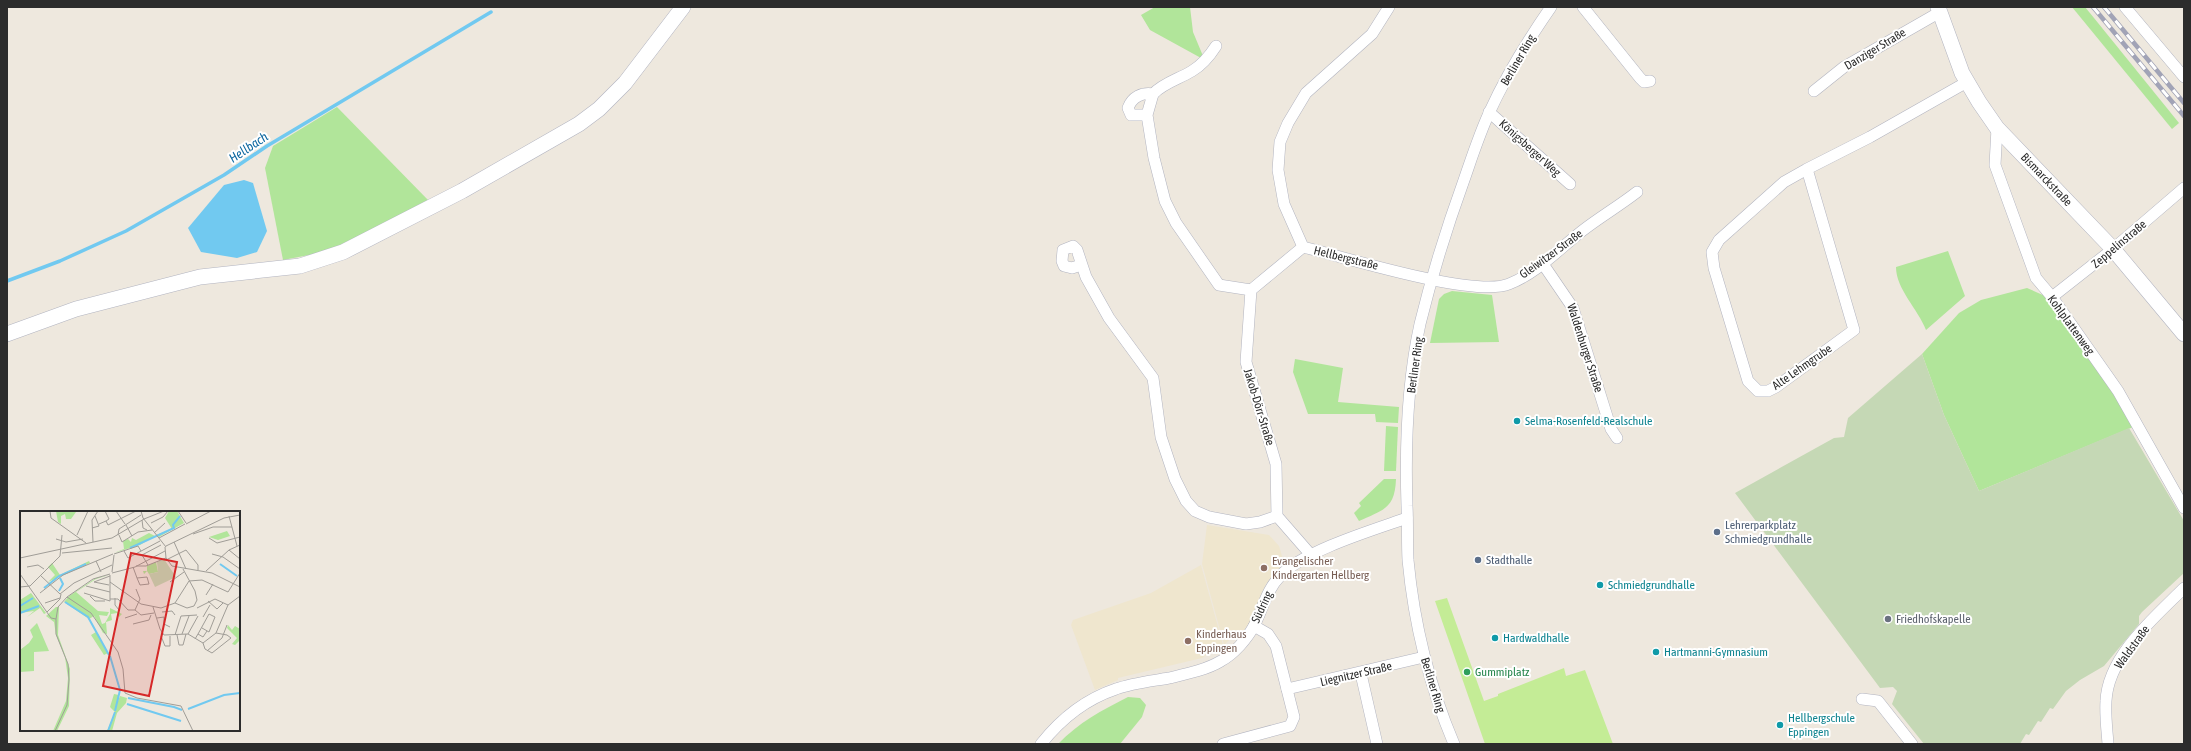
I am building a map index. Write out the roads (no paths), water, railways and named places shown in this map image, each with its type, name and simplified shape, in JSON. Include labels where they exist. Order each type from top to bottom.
[{"type":"main road","points":[[7,334],[76,309],[200,277],[300,266],[343,252],[462,191],[579,124],[599,109],[625,82],[683,7]]},
{"type":"main road","name":"Bismarckstraße","points":[[1939,9],[1958,63],[1968,82],[1997,128],[2113,249],[2184,334]]},
{"type":"street","name":"Hellbergstraße","points":[[1389,7],[1372,34],[1306,93],[1288,124],[1280,142],[1278,170],[1284,204],[1303,247],[1432,279]]},
{"type":"street","name":"Berliner Ring","points":[[1454,744],[1431,685],[1424,658],[1408,559],[1406,473],[1412,380],[1420,326],[1432,279],[1451,214],[1489,112],[1524,45],[1551,7]]},
{"type":"street","points":[[1583,7],[1640,78],[1644,82],[1650,81]]},
{"type":"street","points":[[2125,7],[2184,77]]},
{"type":"street","name":"Danziger Straße","points":[[1814,91],[1844,67],[1939,9]]},
{"type":"street","points":[[1216,46],[1208,59],[1193,71],[1158,89],[1153,94],[1147,115],[1154,158],[1165,201],[1176,224],[1219,285],[1251,290],[1303,247]]},
{"type":"street","name":"Alte Lehmgrube","points":[[1807,169],[1854,330],[1776,386],[1768,391],[1758,391],[1748,381],[1714,268],[1712,252],[1719,240],[1784,182],[1807,169],[1870,137],[1968,82]]},
{"type":"street","points":[[1147,115],[1131,115],[1128,108],[1134,99],[1146,93],[1153,94]]},
{"type":"street","name":"Königsberger Weg","points":[[1489,112],[1570,184]]},
{"type":"street","name":"Kohlplattenweg","points":[[1997,128],[1995,165],[2036,278],[2052,297],[2118,390],[2184,508]]},
{"type":"street","name":"Zeppelinstraße","points":[[2052,297],[2113,249],[2184,188]]},
{"type":"street","name":"Gleiwitzer Straße","points":[[1432,279],[1473,287],[1498,287],[1508,284],[1542,264],[1583,230],[1637,192]]},
{"type":"street","name":"Waldenburger Straße","points":[[1542,264],[1574,308],[1611,429],[1617,438]]},
{"type":"street","points":[[1081,265],[1109,318],[1153,378],[1161,438],[1175,478],[1186,501],[1194,511],[1209,518],[1246,524],[1260,522],[1277,516],[1311,555]]},
{"type":"street","name":"Jakob-Dörr-Straße","points":[[1251,290],[1246,362],[1276,464],[1277,516]]},
{"type":"street","name":"Südring","points":[[1041,744],[1075,711],[1091,699],[1116,688],[1207,668],[1222,661],[1236,648],[1254,626],[1263,603],[1281,575],[1311,555],[1367,532],[1407,518]]},
{"type":"street","name":"Waldstraße","points":[[2108,744],[2106,701],[2116,666],[2142,629],[2184,588]]},
{"type":"street","points":[[1223,744],[1290,726],[1294,717],[1276,646],[1268,634],[1254,626]]},
{"type":"street","name":"Liegnitzer Straße","points":[[1287,689],[1361,674],[1424,658]]},
{"type":"street","points":[[1361,674],[1378,744]]},
{"type":"street","points":[[1862,699],[1878,701],[1912,744]]},
{"type":"water","points":[[244,180],[253,183],[267,231],[257,252],[237,258],[201,252],[188,228],[224,185]]},
{"type":"waterway","name":"Hellbach","points":[[7,281],[60,261],[126,231],[224,175],[267,146],[491,12]]},
{"type":"railway","points":[[2093,7],[2184,116]]},
{"type":"railway","points":[[2104,7],[2184,103]]},
{"type":"place","name":"Selma-Rosenfeld-Realschule","points":[[1517,421]]},
{"type":"place","name":"Lehrerparkplatz Schmiedgrundhalle","points":[[1717,532]]},
{"type":"place","name":"Stadthalle","points":[[1478,560]]},
{"type":"place","name":"Evangelischer Kindergarten Hellberg","points":[[1264,568]]},
{"type":"place","name":"Schmiedgrundhalle","points":[[1600,585]]},
{"type":"place","name":"Friedhofskapelle","points":[[1888,619]]},
{"type":"place","name":"Hardwaldhalle","points":[[1495,638]]},
{"type":"place","name":"Kinderhaus Eppingen","points":[[1188,641]]},
{"type":"place","name":"Hartmanni-Gymnasium","points":[[1656,652]]},
{"type":"place","name":"Gummiplatz","points":[[1467,672]]},
{"type":"place","name":"Hellbergschule Eppingen","points":[[1780,725]]}]
